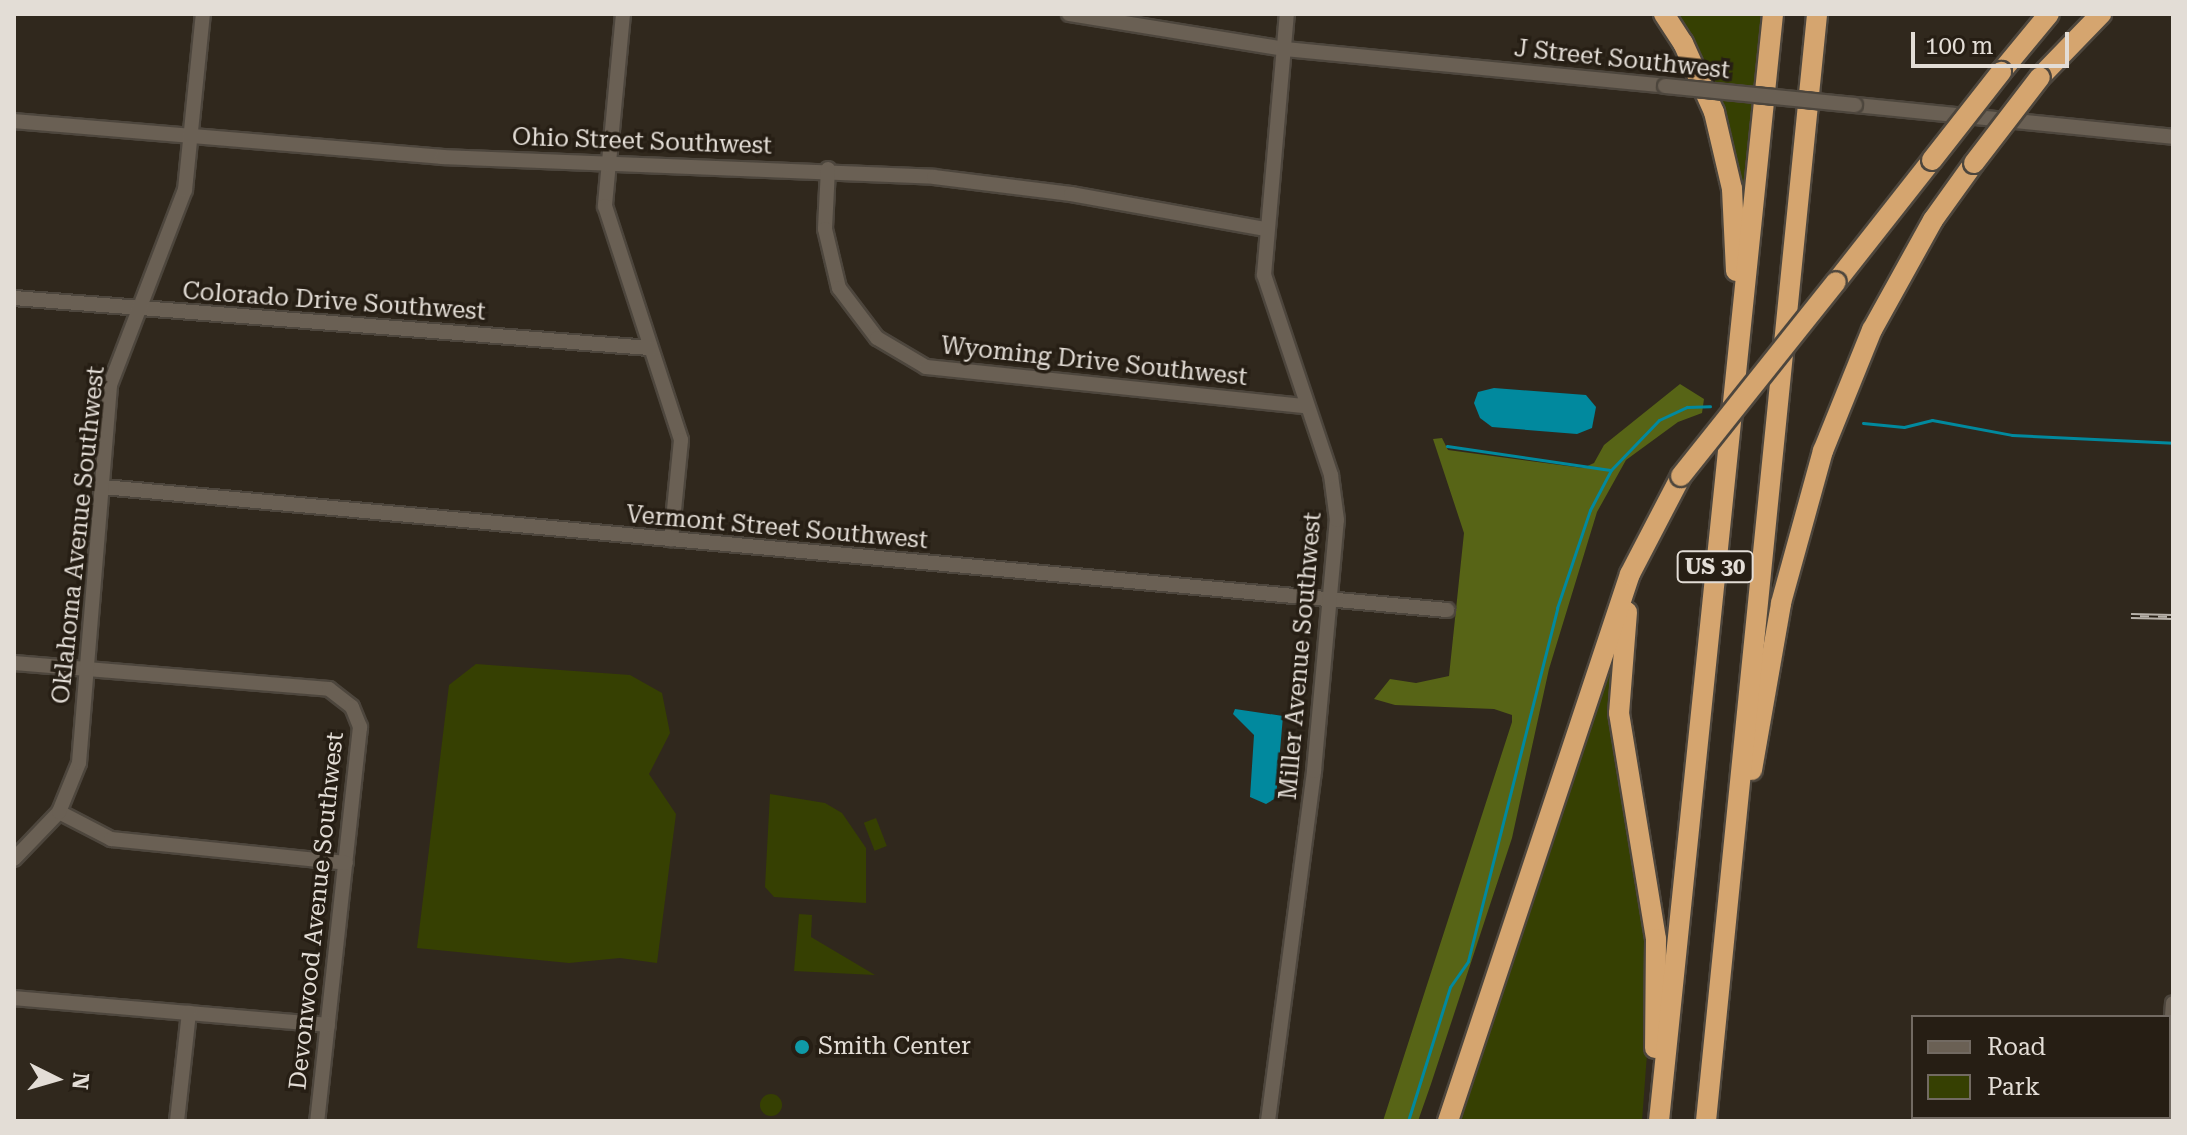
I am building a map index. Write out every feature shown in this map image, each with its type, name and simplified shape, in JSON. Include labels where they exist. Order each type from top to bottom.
[{"type":"highway","points":[[1664,14],[1702,82],[1732,189],[1736,265],[1724,474]]},
{"type":"highway","name":"US 30","points":[[1656,1121],[1773,14]]},
{"type":"highway","name":"US 30","points":[[1706,1121],[1817,14]]},
{"type":"highway","points":[[1448,1121],[1618,608],[1641,553],[1681,476],[2049,14]]},
{"type":"highway","points":[[1728,891],[1781,603],[1823,451],[1878,318],[1933,220],[1974,163],[2040,77],[2101,14]]},
{"type":"highway","points":[[1641,553],[1621,654],[1619,713],[1656,939],[1656,1121]]},
{"type":"street","name":"Oklahoma Avenue Southwest","points":[[14,859],[59,812],[79,763],[110,385],[185,190],[203,14]]},
{"type":"street","points":[[623,14],[608,167],[609,231],[681,440],[671,540]]},
{"type":"street","name":"J Street Southwest","points":[[1069,14],[1284,49],[2173,137]]},
{"type":"street","name":"Miller Avenue Southwest","points":[[1268,1121],[1331,600],[1336,496],[1266,284],[1266,229],[1287,14]]},
{"type":"street","name":"Ohio Street Southwest","points":[[14,121],[608,167],[828,169],[1071,194],[1266,229]]},
{"type":"street","name":"Wyoming Drive Southwest","points":[[828,169],[825,229],[839,288],[877,338],[926,367],[1306,406]]},
{"type":"street","name":"Colorado Drive Southwest","points":[[14,298],[650,348]]},
{"type":"street","name":"Vermont Street Southwest","points":[[103,487],[1447,610]]},
{"type":"street","points":[[14,663],[87,669]]},
{"type":"street","name":"Devonwood Avenue Southwest","points":[[87,669],[329,689],[352,707],[360,727],[317,1121]]},
{"type":"street","points":[[59,812],[111,839],[346,863]]},
{"type":"street","points":[[14,998],[328,1025]]},
{"type":"street","points":[[2171,1028],[2173,1003]]},
{"type":"street","points":[[177,1121],[189,1013]]},
{"type":"green space","points":[[1672,14],[1762,14],[1744,186],[1739,186],[1721,107]]},
{"type":"green space","points":[[1680,384],[1704,399],[1702,413],[1678,422],[1626,460],[1597,512],[1549,669],[1512,838],[1418,1121],[1383,1121],[1512,722],[1512,715],[1494,709],[1395,705],[1374,699],[1390,679],[1416,683],[1449,676],[1464,533],[1433,439],[1442,438],[1448,450],[1583,468],[1594,463],[1604,445]]},
{"type":"green space","points":[[1611,660],[1613,727],[1645,913],[1649,1027],[1642,1121],[1457,1121]]},
{"type":"green space","points":[[476,664],[630,675],[662,693],[670,733],[649,774],[676,814],[657,963],[620,958],[569,963],[417,948],[449,685]]},
{"type":"green space","points":[[770,794],[825,803],[842,813],[866,848],[866,903],[774,897],[765,887]]},
{"type":"green space","points":[[876,818],[887,846],[875,851],[864,823]]},
{"type":"green space","points":[[799,914],[812,915],[811,937],[875,975],[794,971]]},
{"type":"green space","points":[[771,1094],[782,1105],[771,1116],[760,1105]]},
{"type":"water","points":[[1494,388],[1586,395],[1596,407],[1592,428],[1577,434],[1492,427],[1480,418],[1474,403],[1478,392]]},
{"type":"water","points":[[1235,709],[1283,716],[1276,798],[1266,804],[1250,797],[1254,735],[1233,714]]},
{"type":"waterway","points":[[1408,1121],[1450,987],[1468,961],[1557,608],[1590,510],[1611,470],[1659,420],[1687,407],[1710,406]]},
{"type":"waterway","points":[[1863,423],[1904,427],[1932,420],[2012,435],[2173,443]]},
{"type":"waterway","points":[[1447,446],[1610,470]]},
{"type":"railway","points":[[2131,616],[2173,617]]},
{"type":"place","name":"Smith Center","points":[[802,1047]]}]
